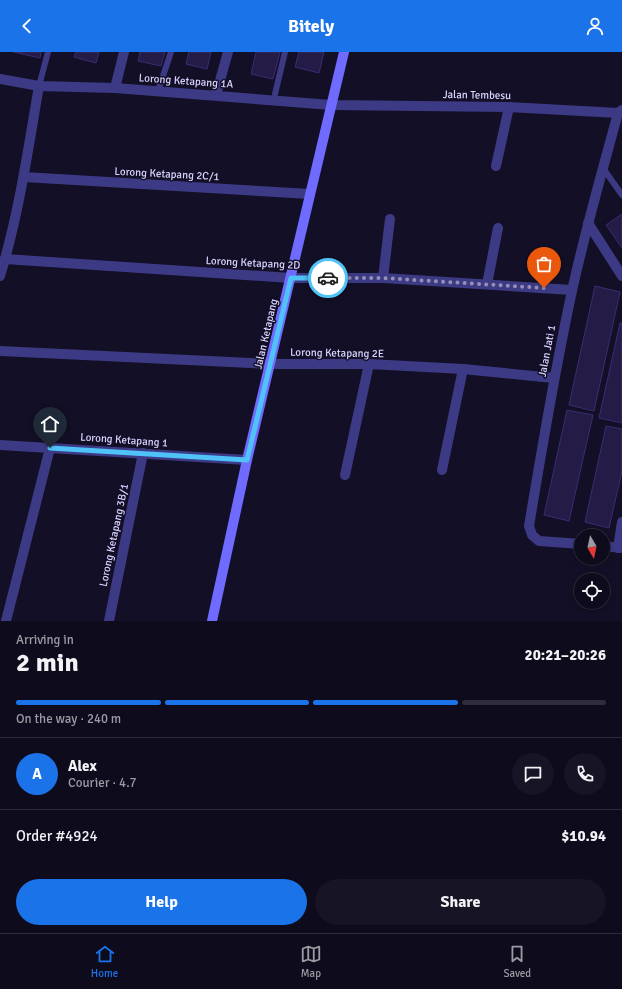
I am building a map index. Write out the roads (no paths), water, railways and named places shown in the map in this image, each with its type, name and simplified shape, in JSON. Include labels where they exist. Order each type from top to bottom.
[{"type":"street","points":[[115,88],[124,52]]},
{"type":"street","points":[[216,95],[228,52]]},
{"type":"street","name":"Jalan Ketapang","points":[[212,621],[247,460],[344,52]]},
{"type":"street","name":"Lorong Ketapang 1A","points":[[0,80],[39,86],[115,88],[331,105]]},
{"type":"street","points":[[0,276],[24,177],[39,86]]},
{"type":"street","name":"Jalan Tembesu","points":[[331,105],[509,107],[621,113]]},
{"type":"street","points":[[496,166],[509,107]]},
{"type":"street","name":"Jalan Jati 1","points":[[574,544],[539,541],[532,535],[529,526],[554,378],[572,290],[588,222],[603,168],[621,113]]},
{"type":"street","name":"Lorong Ketapang 2C/1","points":[[24,177],[310,194]]},
{"type":"street","points":[[383,278],[390,219]]},
{"type":"street","points":[[588,222],[622,276]]},
{"type":"street","points":[[487,284],[498,228]]},
{"type":"street","name":"Lorong Ketapang 2D","points":[[5,259],[291,278],[383,278],[572,290]]},
{"type":"street","name":"Lorong Ketapang 2E","points":[[0,351],[271,364],[369,364],[463,369],[554,378]]},
{"type":"street","points":[[345,475],[369,364]]},
{"type":"street","points":[[442,470],[463,369]]},
{"type":"street","name":"Lorong Ketapang 1","points":[[0,444],[247,460]]},
{"type":"street","points":[[6,621],[50,448]]},
{"type":"street","name":"Lorong Ketapang 3B/1","points":[[108,621],[143,454]]},
{"type":"street","points":[[610,547],[620,548],[622,522]]},
{"type":"lane","points":[[39,86],[48,52]]},
{"type":"lane","points":[[158,91],[171,52]]},
{"type":"lane","points":[[275,94],[285,52]]},
{"type":"lane","points":[[603,168],[622,195]]}]
